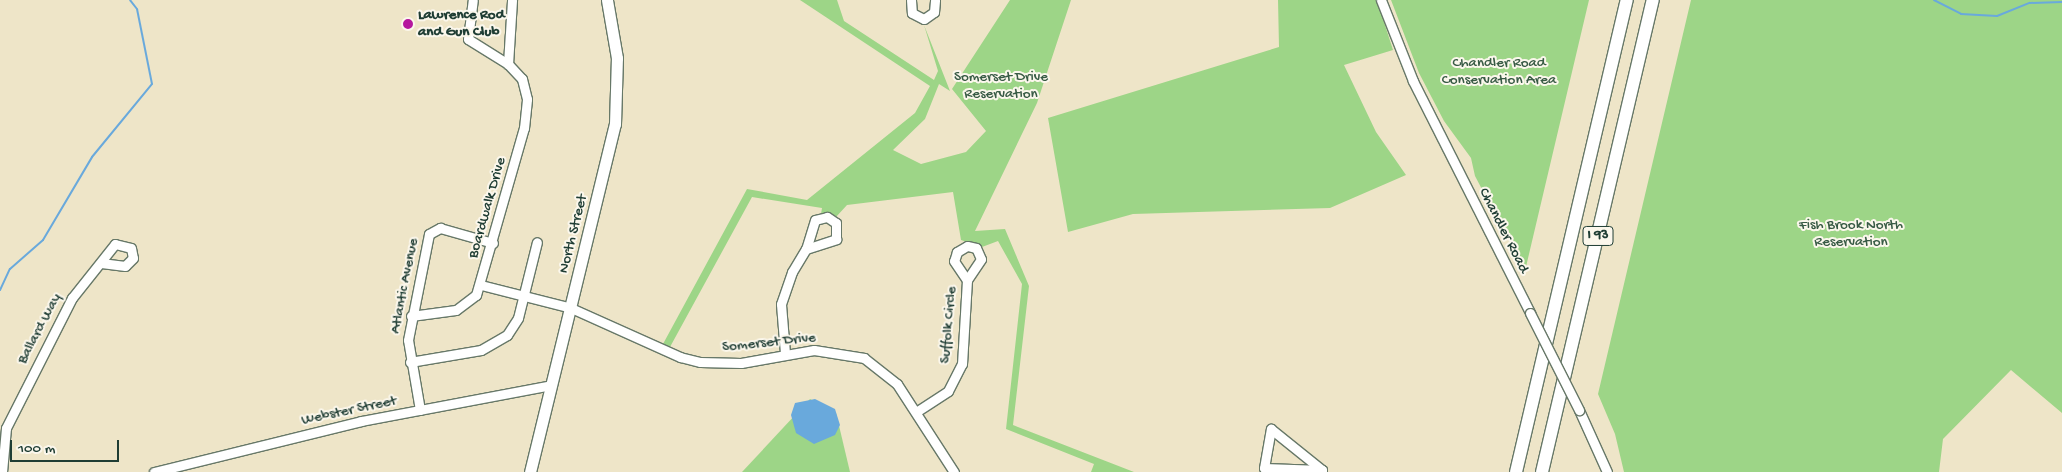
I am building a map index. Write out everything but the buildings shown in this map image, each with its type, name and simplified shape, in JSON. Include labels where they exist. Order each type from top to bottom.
[{"type":"highway","name":"I 93","points":[[1516,472],[1627,0]]},
{"type":"highway","name":"I 93","points":[[1542,472],[1653,0]]},
{"type":"main road","name":"North Street","points":[[530,472],[615,124],[617,58],[607,0]]},
{"type":"street","name":"Boardwalk Drive","points":[[412,316],[456,310],[470,301],[481,285],[527,106],[524,85],[508,64],[468,39],[473,0]]},
{"type":"street","points":[[508,64],[512,0]]},
{"type":"street","points":[[911,0],[912,13],[924,19],[934,12],[935,0]]},
{"type":"street","name":"Chandler Road","points":[[1381,0],[1413,80],[1579,410],[1607,472]]},
{"type":"street","name":"Atlantic Avenue","points":[[420,410],[410,362],[412,316],[432,230],[440,228],[493,243]]},
{"type":"street","points":[[410,362],[492,346],[515,324],[537,242]]},
{"type":"street","points":[[785,353],[781,304],[792,272],[806,249]]},
{"type":"street","name":"Ballard Way","points":[[2,472],[6,428],[24,389],[72,298],[101,263]]},
{"type":"street","name":"Suffolk Circle","points":[[916,412],[948,391],[958,375],[967,280]]},
{"type":"street","name":"Somerset Drive","points":[[481,285],[571,308],[693,360],[741,363],[785,353],[841,351],[864,358],[898,384],[954,472]]},
{"type":"street","name":"Webster Street","points":[[154,472],[227,451],[420,410],[552,385]]},
{"type":"street","points":[[1271,429],[1300,452],[1322,471],[1264,468],[1271,429]]},
{"type":"green space","name":"Somerset Drive Reservation","points":[[800,0],[837,0],[844,21],[934,80],[938,71],[924,25],[950,91],[939,84],[925,119],[893,150],[921,164],[966,152],[986,131],[952,89],[1010,0],[1071,0],[1037,103],[975,231],[1005,229],[1029,286],[1013,425],[1134,472],[1091,472],[1094,464],[1006,429],[1022,284],[998,241],[982,247],[961,240],[953,192],[847,205],[836,217],[821,214],[822,208],[752,197],[670,347],[663,344],[747,189],[807,200],[915,113],[930,86]]},
{"type":"green space","points":[[1278,0],[1377,0],[1393,50],[1344,65],[1376,132],[1406,175],[1330,208],[1133,214],[1068,232],[1048,118],[1279,47]]},
{"type":"green space","name":"Chandler Road Conservation Area","points":[[1391,0],[1589,0],[1525,271],[1475,176],[1471,158],[1444,121],[1419,73]]},
{"type":"green space","name":"Fish Brook North Reservation","points":[[1691,0],[2062,0],[2062,413],[2011,370],[1943,439],[1939,472],[1624,472],[1615,434],[1598,394]]},
{"type":"green space","points":[[810,399],[836,413],[850,472],[742,472]]},
{"type":"water","points":[[815,399],[835,409],[840,425],[835,435],[814,444],[796,433],[791,415],[795,403]]},
{"type":"waterway","points":[[0,290],[10,269],[43,240],[92,157],[152,84],[137,9],[130,0]]},
{"type":"waterway","points":[[1934,0],[1961,14],[1997,16],[2030,3],[2062,2]]},
{"type":"place","name":"Lawrence Rod and Gun Club","points":[[408,24]]}]
